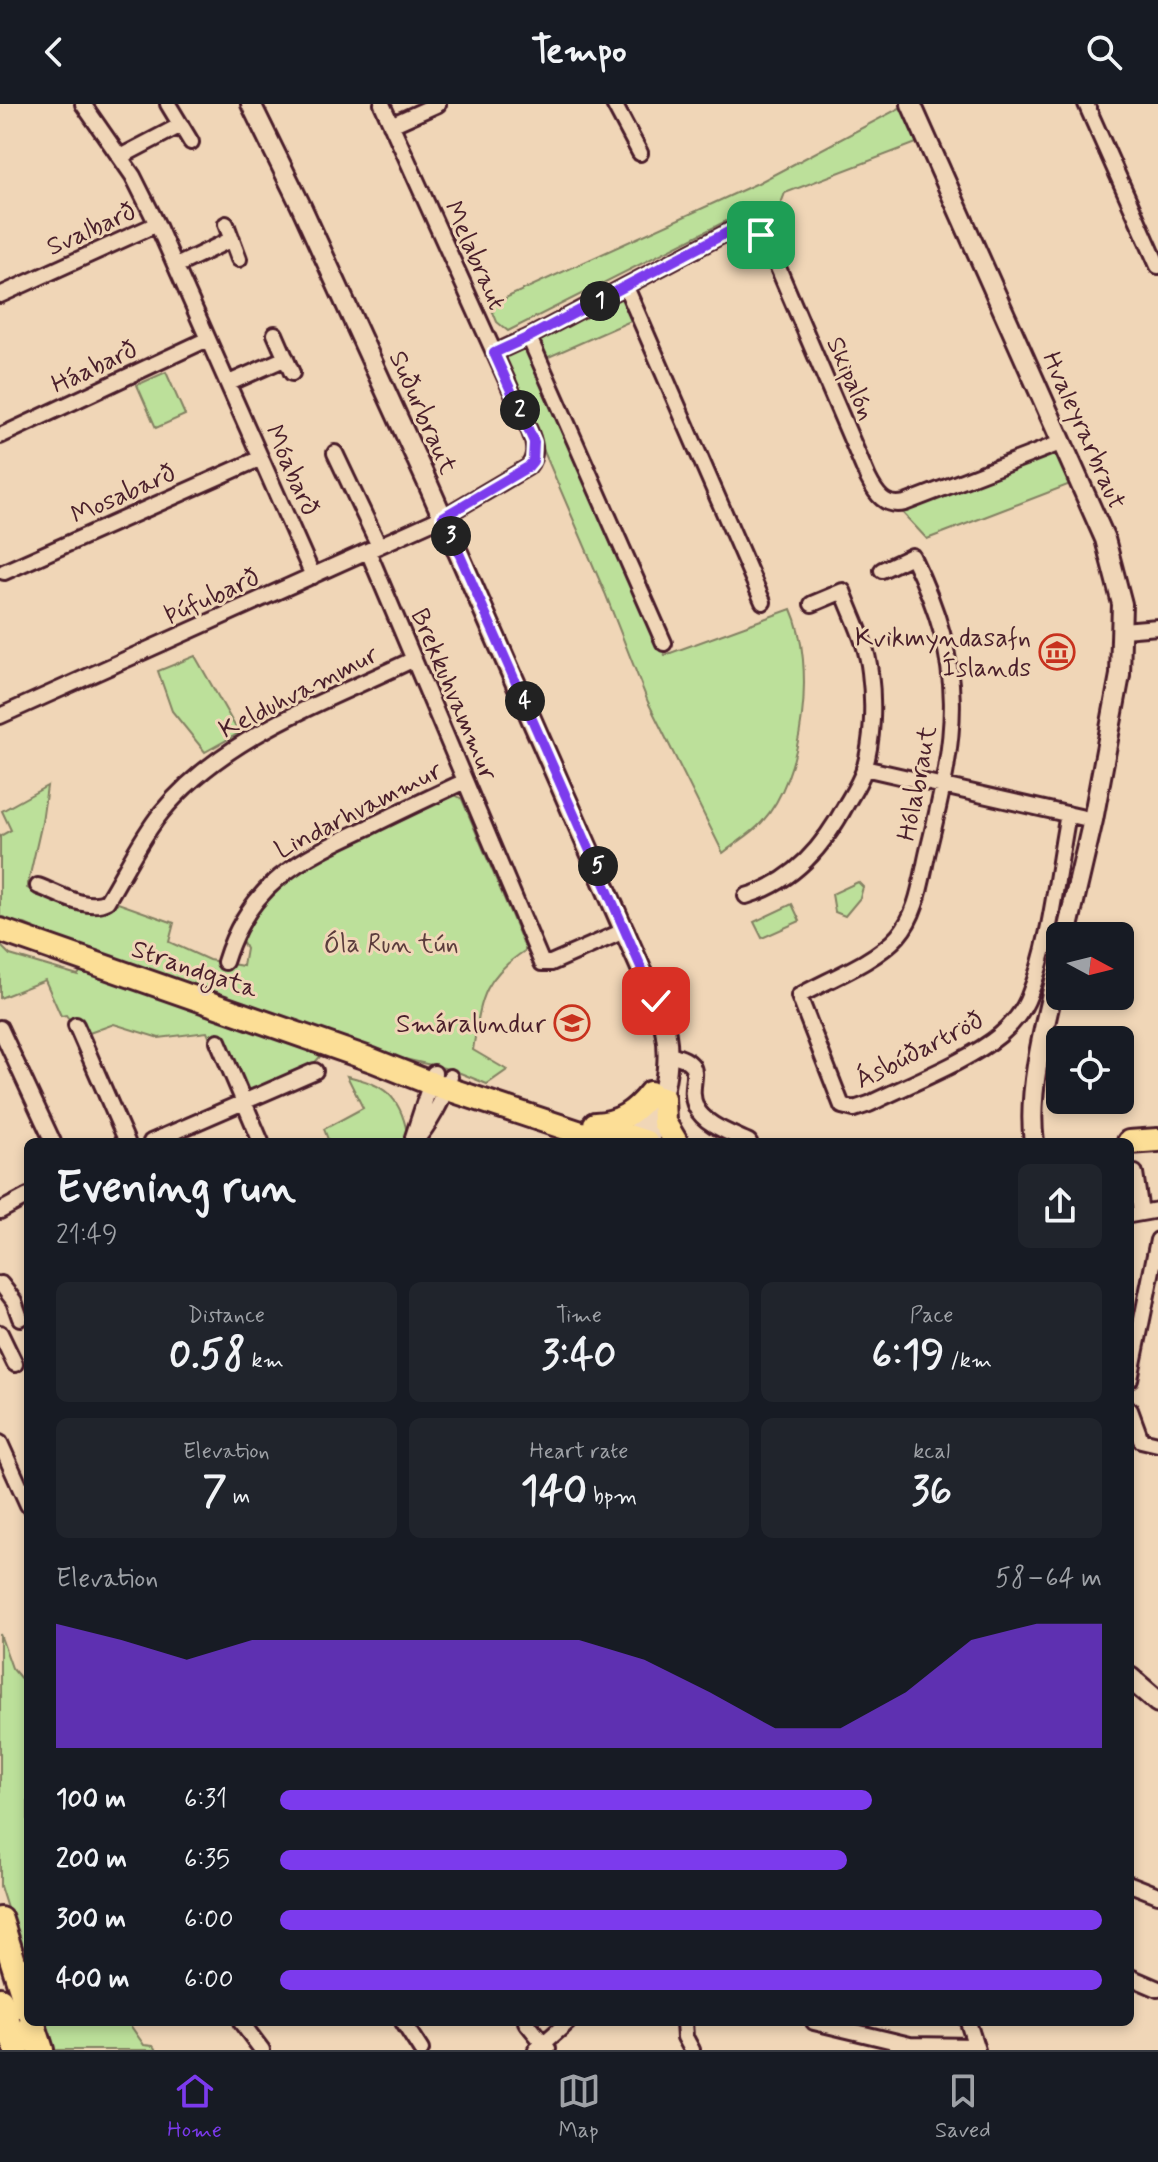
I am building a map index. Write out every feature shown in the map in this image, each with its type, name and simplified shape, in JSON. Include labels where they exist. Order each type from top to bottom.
[{"type":"highway","points":[[0,1920],[24,1996]]},
{"type":"highway","points":[[0,2000],[17,2050]]},
{"type":"highway","points":[[33,2026],[41,2050]]},
{"type":"main road","name":"Strandgata","points":[[0,930],[588,1133],[622,1138]]},
{"type":"main road","points":[[588,1133],[616,1122],[656,1095],[664,1122],[674,1138]]},
{"type":"main road","points":[[1134,1142],[1158,1140]]},
{"type":"main road","points":[[1134,1669],[1158,1687]]},
{"type":"main road","points":[[1134,1681],[1158,1702]]},
{"type":"street","name":"Móabarð","points":[[83,104],[120,157],[157,224],[313,576]]},
{"type":"street","points":[[168,104],[191,142]]},
{"type":"street","name":"Suðurbraut","points":[[251,104],[443,517],[626,930],[660,1012],[669,1057]]},
{"type":"street","name":"Melabraut","points":[[382,104],[534,442],[533,461],[528,467],[443,517]]},
{"type":"street","points":[[391,125],[438,104]]},
{"type":"street","points":[[614,104],[640,153]]},
{"type":"street","name":"Hvaleyrarbraut","points":[[911,104],[1063,442],[1108,548],[1120,589],[1123,630],[1119,683],[1093,820],[1069,922]]},
{"type":"street","points":[[1086,104],[1158,266]]},
{"type":"street","points":[[120,157],[181,125]]},
{"type":"street","name":"Svalbarð","points":[[0,295],[157,224]]},
{"type":"street","points":[[226,224],[239,259]]},
{"type":"street","name":"Skipalón","points":[[494,353],[730,231],[757,231],[793,299],[876,495],[896,505],[905,503],[1063,442]]},
{"type":"street","points":[[176,266],[232,239]]},
{"type":"street","points":[[626,287],[763,602]]},
{"type":"street","points":[[275,334],[292,373]]},
{"type":"street","points":[[529,337],[664,643]]},
{"type":"street","name":"Háabarð","points":[[0,436],[208,339]]},
{"type":"street","points":[[229,383],[286,358]]},
{"type":"street","name":"Móabarð","points":[[335,453],[374,548]]},
{"type":"street","name":"Mosabarð","points":[[4,572],[261,458]]},
{"type":"street","name":"Þúfubarð","points":[[0,716],[443,517]]},
{"type":"street","name":"Brekkuhvammur","points":[[374,548],[414,659],[542,963],[551,963],[626,930]]},
{"type":"street","name":"Hólabraut","points":[[799,996],[875,955],[906,926],[913,914],[944,788],[953,701],[951,669],[941,626],[932,596],[912,556],[882,570]]},
{"type":"street","points":[[746,896],[777,884],[804,863],[832,830],[864,768],[872,695],[864,642],[843,591],[812,604]]},
{"type":"street","points":[[1123,630],[1158,627]]},
{"type":"street","name":"Kelduhvammur","points":[[38,886],[88,905],[99,906],[107,901],[159,815],[215,761],[239,744],[414,659]]},
{"type":"street","points":[[864,768],[1093,820]]},
{"type":"street","name":"Lindarhvammur","points":[[225,962],[231,942],[244,918],[279,876],[306,857],[465,781]]},
{"type":"street","name":"Ásbúðartröð","points":[[799,996],[838,1102],[847,1109],[869,1104],[988,1044],[1008,1028],[1030,995],[1043,947],[1068,814]]},
{"type":"street","points":[[1033,1138],[1031,1124],[1037,1069],[1049,1010]]},
{"type":"street","points":[[76,1025],[125,1138]]},
{"type":"street","points":[[0,1028],[51,1138]]},
{"type":"street","points":[[218,1041],[259,1138]]},
{"type":"street","points":[[643,1138],[669,1057],[686,1058],[692,1064],[696,1108],[703,1116],[742,1138]]},
{"type":"street","points":[[160,1138],[315,1071]]},
{"type":"street","points":[[415,1138],[440,1080]]},
{"type":"street","points":[[1135,1173],[1136,1213],[1158,1210]]},
{"type":"street","points":[[0,1211],[24,1198]]},
{"type":"street","points":[[1134,1359],[1158,1240]]},
{"type":"street","points":[[0,1285],[14,1301],[20,1318]]},
{"type":"street","points":[[0,1333],[15,1364]]},
{"type":"street","points":[[1134,1421],[1141,1440],[1158,1444]]},
{"type":"street","points":[[0,1443],[24,1496]]},
{"type":"street","points":[[1134,1886],[1158,1895]]},
{"type":"street","points":[[1134,1979],[1158,1989]]},
{"type":"street","points":[[406,2026],[421,2050]]},
{"type":"street","points":[[529,2026],[543,2048],[564,2026]]},
{"type":"street","points":[[684,2026],[685,2037],[692,2050]]},
{"type":"street","points":[[831,2026],[910,2045],[977,2048],[969,2026]]},
{"type":"street","points":[[244,2027],[262,2050]]},
{"type":"green space","points":[[907,104],[927,139],[785,193],[780,206],[780,221],[766,228],[747,217],[736,216],[508,331],[497,322],[490,305],[758,183]]},
{"type":"green space","points":[[622,294],[633,320],[537,362],[665,655],[791,609],[799,632],[803,659],[802,719],[788,777],[762,822],[723,853],[648,702],[605,593],[499,347]]},
{"type":"green space","points":[[166,372],[185,415],[156,428],[137,385]]},
{"type":"green space","points":[[1053,440],[1073,483],[927,539],[900,510]]},
{"type":"green space","points":[[195,656],[239,733],[205,752],[172,711],[158,671]]},
{"type":"green space","name":"Óla Run tún","points":[[47,786],[27,888],[71,906],[95,908],[118,903],[174,923],[169,942],[209,960],[243,966],[246,949],[241,939],[278,888],[303,867],[455,795],[462,799],[526,950],[492,981],[478,1018],[473,1050],[507,1070],[487,1084],[453,1070],[387,1055],[60,940],[25,924],[0,922],[0,836],[11,830],[2,811]]},
{"type":"green space","points":[[858,882],[863,887],[860,898],[845,916],[835,912],[832,894]]},
{"type":"green space","points":[[792,904],[800,921],[762,938],[754,922]]},
{"type":"green space","points":[[0,945],[10,955],[78,975],[83,967],[325,1051],[304,1075],[237,1100],[207,1032],[159,1038],[114,1024],[81,1036],[66,1015],[61,1016],[45,980],[0,998]]},
{"type":"green space","points":[[347,1076],[371,1083],[388,1093],[404,1120],[407,1133],[404,1138],[327,1138],[324,1129],[363,1108]]},
{"type":"green space","points":[[0,1634],[12,1668],[24,1682],[24,1962],[0,1886]]},
{"type":"green space","points":[[44,2026],[131,2026],[144,2045],[153,2046],[156,2050],[52,2050]]},
{"type":"place","name":"Kvikmyndasafn Íslands","points":[[1057,652]]},
{"type":"place","name":"Smáralundur","points":[[572,1023]]},
{"type":"route","points":[[656,1001],[443,517],[528,467],[533,461],[534,442],[494,353],[730,231],[747,229],[761,235]]}]
